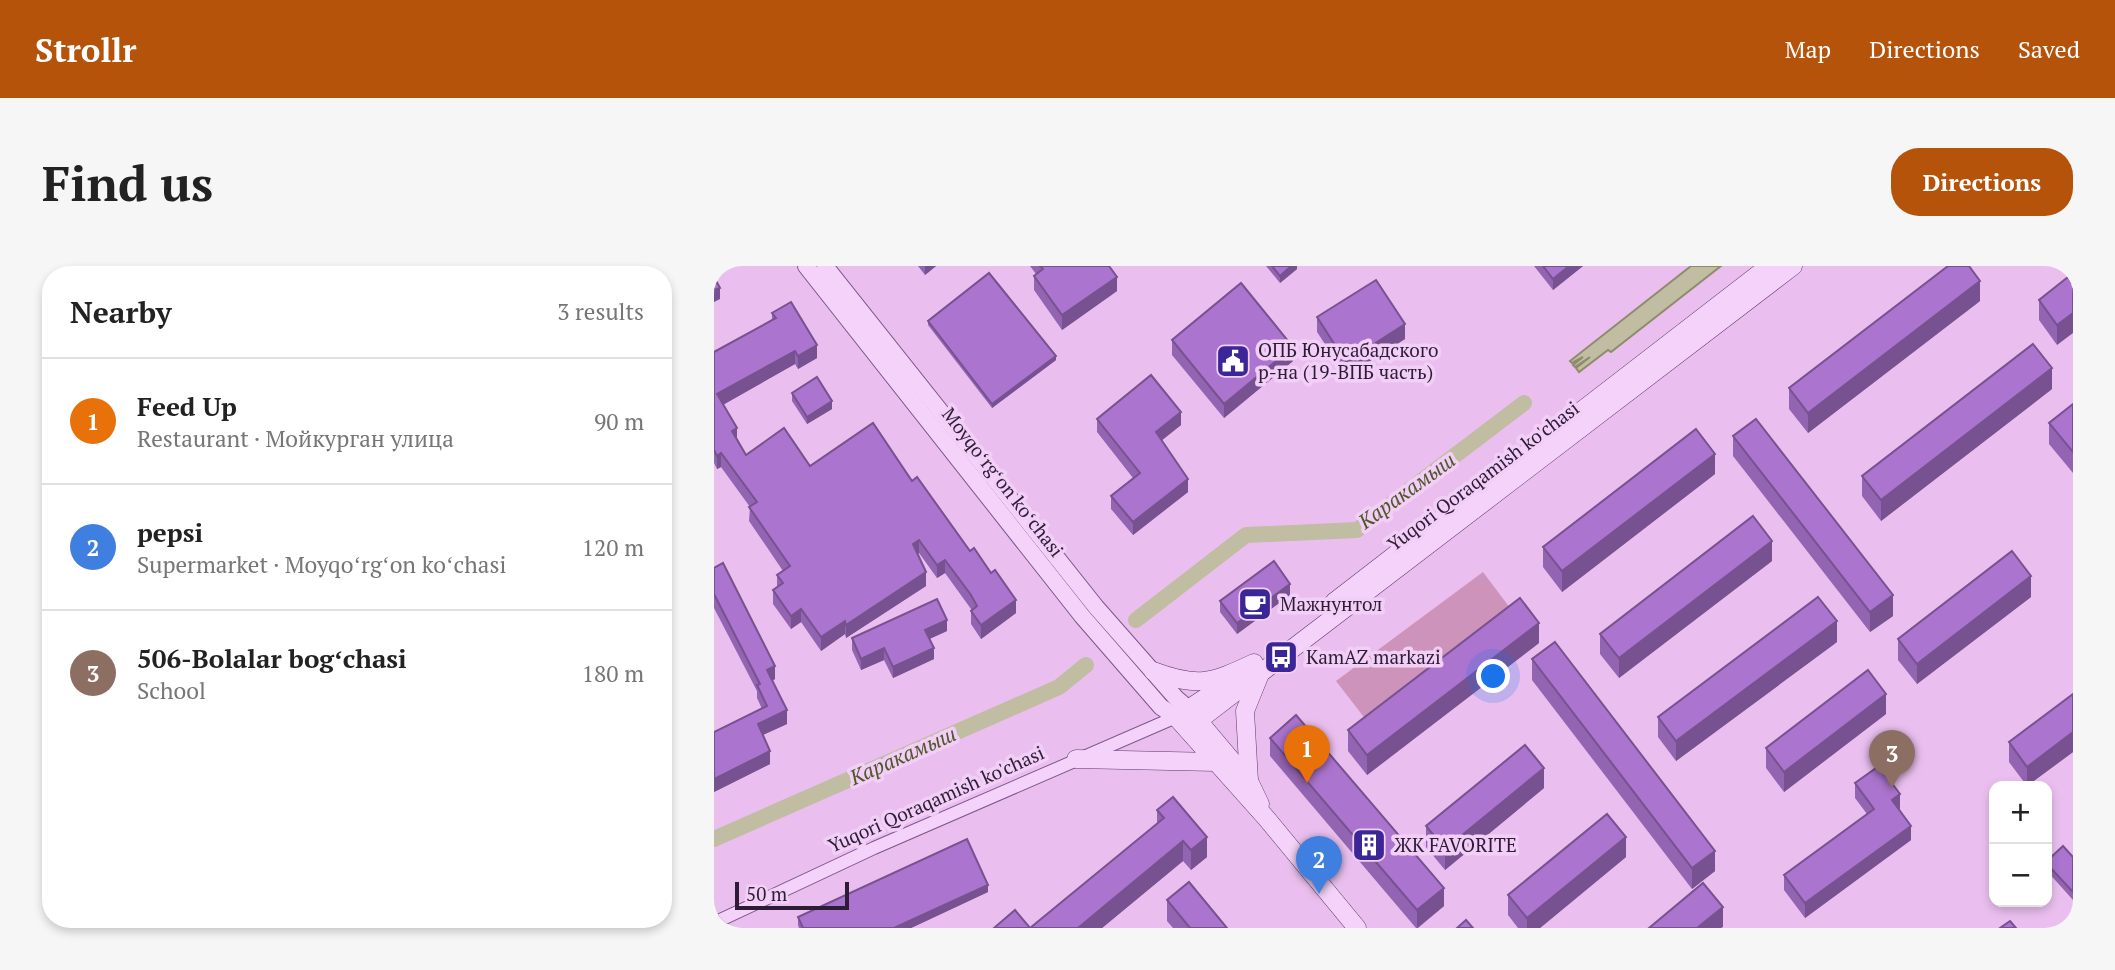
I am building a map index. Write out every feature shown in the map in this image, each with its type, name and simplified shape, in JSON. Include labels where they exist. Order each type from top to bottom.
[{"type":"main road","name":"Yuqori Qoraqamish ko'chasi","points":[[1257,668],[1769,266]]},
{"type":"main road","name":"Yuqori Qoraqamish ko'chasi","points":[[1188,715],[1223,687],[1257,668],[1793,266]]},
{"type":"main road","points":[[1144,669],[1180,681],[1197,682],[1257,668],[1245,711],[1250,781]]},
{"type":"main road","points":[[1188,715],[1216,762],[1267,819],[1356,928]]},
{"type":"main road","points":[[1188,715],[1250,781],[1267,819]]},
{"type":"main road","points":[[1076,759],[1216,762]]},
{"type":"street","name":"Moyqoʻrgʻon koʻchasi","points":[[806,266],[1089,611],[1188,715]]},
{"type":"street","name":"Moyqoʻrgʻon koʻchasi","points":[[825,266],[1089,611]]},
{"type":"street","name":"Yuqori Qoraqamish ko'chasi","points":[[714,923],[874,848],[1076,759],[1188,715]]},
{"type":"shaded area","points":[[1691,266],[1721,266],[1611,352],[1608,350],[1579,372],[1576,368],[1590,357],[1575,367],[1573,365],[1583,357],[1572,363],[1570,361]]},
{"type":"shaded area","points":[[1483,572],[1516,616],[1370,725],[1336,681]]},
{"type":"building","points":[[1040,266],[1109,266],[1117,277],[1062,315],[1034,276],[1043,269]]},
{"type":"building","points":[[1272,266],[1291,266],[1280,276]]},
{"type":"building","points":[[1543,266],[1569,266],[1553,279]]},
{"type":"building","points":[[1948,266],[1969,266],[1980,281],[1808,413],[1789,388]]},
{"type":"building","points":[[989,273],[1056,356],[992,404],[928,321]]},
{"type":"building","points":[[2073,273],[2073,313],[2057,325],[2039,300]]},
{"type":"building","points":[[714,277],[720,288],[714,290]]},
{"type":"building","points":[[1376,280],[1405,324],[1346,362],[1317,317]]},
{"type":"building","points":[[1241,283],[1293,347],[1224,404],[1172,340]]},
{"type":"building","points":[[791,302],[817,345],[798,356],[795,351],[717,394],[737,428],[732,431],[746,455],[784,428],[810,466],[873,423],[912,481],[917,477],[970,551],[974,548],[991,573],[995,570],[1016,600],[981,625],[971,611],[977,606],[971,595],[945,560],[937,565],[919,540],[913,544],[926,572],[846,625],[845,621],[821,637],[801,609],[791,616],[773,590],[783,583],[777,575],[790,566],[749,507],[757,502],[721,453],[717,456],[714,450],[714,352],[776,318],[772,313]]},
{"type":"building","points":[[2033,344],[2052,368],[1881,500],[1862,476]]},
{"type":"building","points":[[1151,375],[1181,412],[1156,432],[1188,479],[1133,522],[1111,496],[1140,473],[1097,419]]},
{"type":"building","points":[[817,377],[832,401],[807,417],[792,393]]},
{"type":"building","points":[[2073,404],[2073,452],[2049,423]]},
{"type":"building","points":[[1756,419],[1893,595],[1870,612],[1733,436]]},
{"type":"building","points":[[1696,429],[1715,454],[1562,571],[1543,547]]},
{"type":"building","points":[[1753,516],[1772,541],[1619,658],[1600,634]]},
{"type":"building","points":[[2012,551],[2031,576],[1917,664],[1898,639]]},
{"type":"building","points":[[1274,561],[1290,584],[1237,623],[1220,601]]},
{"type":"building","points":[[723,563],[775,666],[767,670],[787,710],[758,724],[770,751],[714,779],[714,732],[767,706],[757,685],[760,684],[714,594],[714,568]]},
{"type":"building","points":[[1818,597],[1837,621],[1676,741],[1658,717]]},
{"type":"building","points":[[1520,598],[1539,623],[1367,755],[1348,730]]},
{"type":"building","points":[[937,599],[947,620],[925,630],[934,648],[893,667],[884,648],[861,659],[852,638]]},
{"type":"building","points":[[1555,642],[1715,851],[1692,868],[1532,659]]},
{"type":"building","points":[[1868,670],[1886,694],[1784,772],[1766,748]]},
{"type":"building","points":[[2073,694],[2073,732],[2027,767],[2009,742]]},
{"type":"building","points":[[1296,715],[1444,888],[1417,910],[1270,738]]},
{"type":"building","points":[[1525,745],[1544,768],[1445,849],[1426,826]]},
{"type":"building","points":[[1879,766],[1900,794],[1892,800],[1911,826],[1805,903],[1784,875],[1874,809],[1855,783]]},
{"type":"building","points":[[1173,797],[1207,837],[1191,850],[1183,841],[1078,928],[1030,928],[1164,818],[1157,810]]},
{"type":"building","points":[[1607,814],[1626,837],[1527,918],[1508,895]]},
{"type":"building","points":[[967,839],[988,885],[894,928],[803,928],[798,917]]},
{"type":"building","points":[[2063,846],[2073,857],[2073,892],[2052,869],[2052,856]]},
{"type":"building","points":[[1189,882],[1227,928],[1190,928],[1167,900]]},
{"type":"building","points":[[1703,883],[1723,907],[1697,928],[1649,928]]},
{"type":"building","points":[[1015,910],[1030,928],[994,928]]},
{"type":"building","points":[[1466,920],[1473,928],[1457,928]]},
{"type":"building","points":[[2010,921],[2016,928],[2000,928]]},
{"type":"waterway","name":"Каракамыш","points":[[1136,620],[1246,535],[1357,530],[1524,403]]},
{"type":"waterway","name":"Каракамыш","points":[[714,839],[1059,687],[1086,665]]},
{"type":"place","name":"ОПБ Юнусабадского р-на (19-ВПБ часть)","points":[[1233,361]]},
{"type":"place","name":"Мажнунтол","points":[[1255,604]]},
{"type":"place","name":"KamAZ markazi","points":[[1281,657]]},
{"type":"place","name":"Feed Up","points":[[1307,783]]},
{"type":"place","name":"506-Bolalar bogʻchasi","points":[[1892,788]]},
{"type":"place","name":"ЖК FAVORITE","points":[[1369,845]]},
{"type":"place","name":"pepsi","points":[[1319,894]]}]
